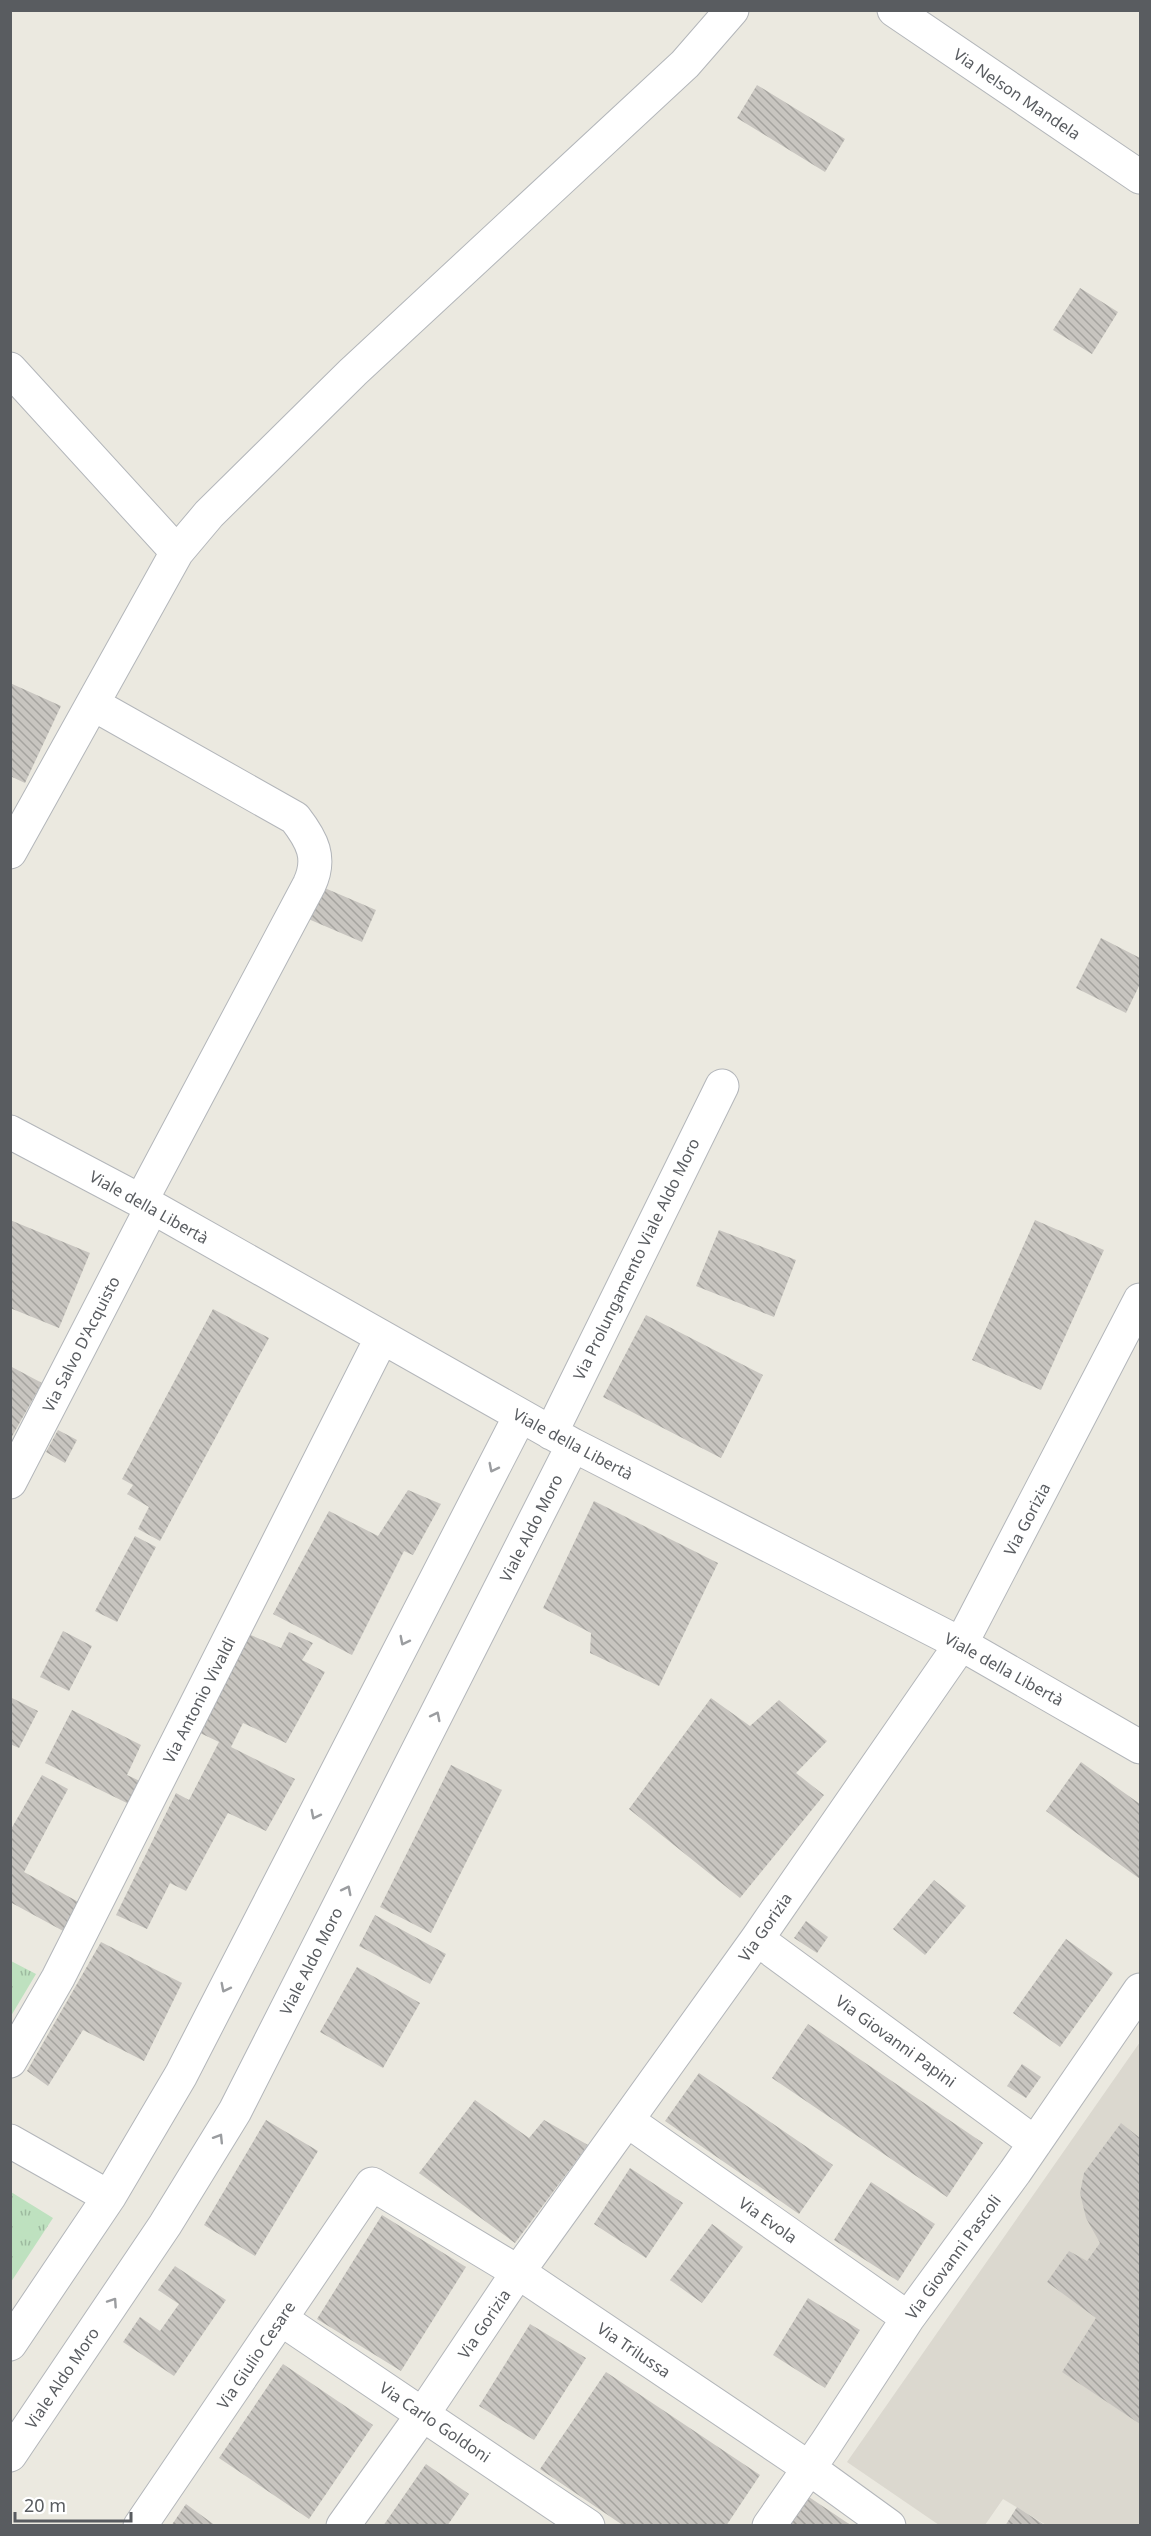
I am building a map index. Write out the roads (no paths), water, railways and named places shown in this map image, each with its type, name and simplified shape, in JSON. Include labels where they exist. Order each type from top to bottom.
[{"type":"street","points":[[10,852],[177,552],[209,514],[354,372],[685,64],[732,10]]},
{"type":"street","name":"Via Nelson Mandela","points":[[894,10],[1140,177]]},
{"type":"street","points":[[10,369],[177,552]]},
{"type":"street","name":"Via Salvo D'Acquisto","points":[[10,1482],[315,872],[314,851],[310,837],[295,818],[93,704]]},
{"type":"street","name":"Via Prolungamento Viale Aldo Moro","points":[[562,1439],[722,1086]]},
{"type":"street","name":"Viale della Libertà","points":[[10,1132],[147,1204],[562,1439],[961,1644],[1140,1747]]},
{"type":"street","name":"Via Gorizia","points":[[343,2526],[423,2414],[518,2272],[757,1939],[961,1644],[1140,1300]]},
{"type":"street","name":"Via Antonio Vivaldi","points":[[10,2061],[58,1978],[382,1337]]},
{"type":"street","points":[[10,2344],[109,2197],[181,2075],[520,1416]]},
{"type":"street","name":"Viale Aldo Moro","points":[[10,2455],[165,2225],[235,2111],[562,1439]]},
{"type":"street","name":"Via Giovanni Papini","points":[[757,1939],[1035,2143]]},
{"type":"street","name":"Via Giovanni Pascoli","points":[[769,2526],[908,2318],[1035,2143],[1140,1990]]},
{"type":"street","name":"Via Evola","points":[[628,2121],[908,2318]]},
{"type":"street","points":[[10,2141],[109,2197]]},
{"type":"street","name":"Via Trilussa","points":[[372,2184],[518,2272],[809,2468],[889,2526]]},
{"type":"street","name":"Via Giulio Cesare","points":[[140,2526],[372,2184]]},
{"type":"street","name":"Via Carlo Goldoni","points":[[281,2319],[588,2526]]}]
